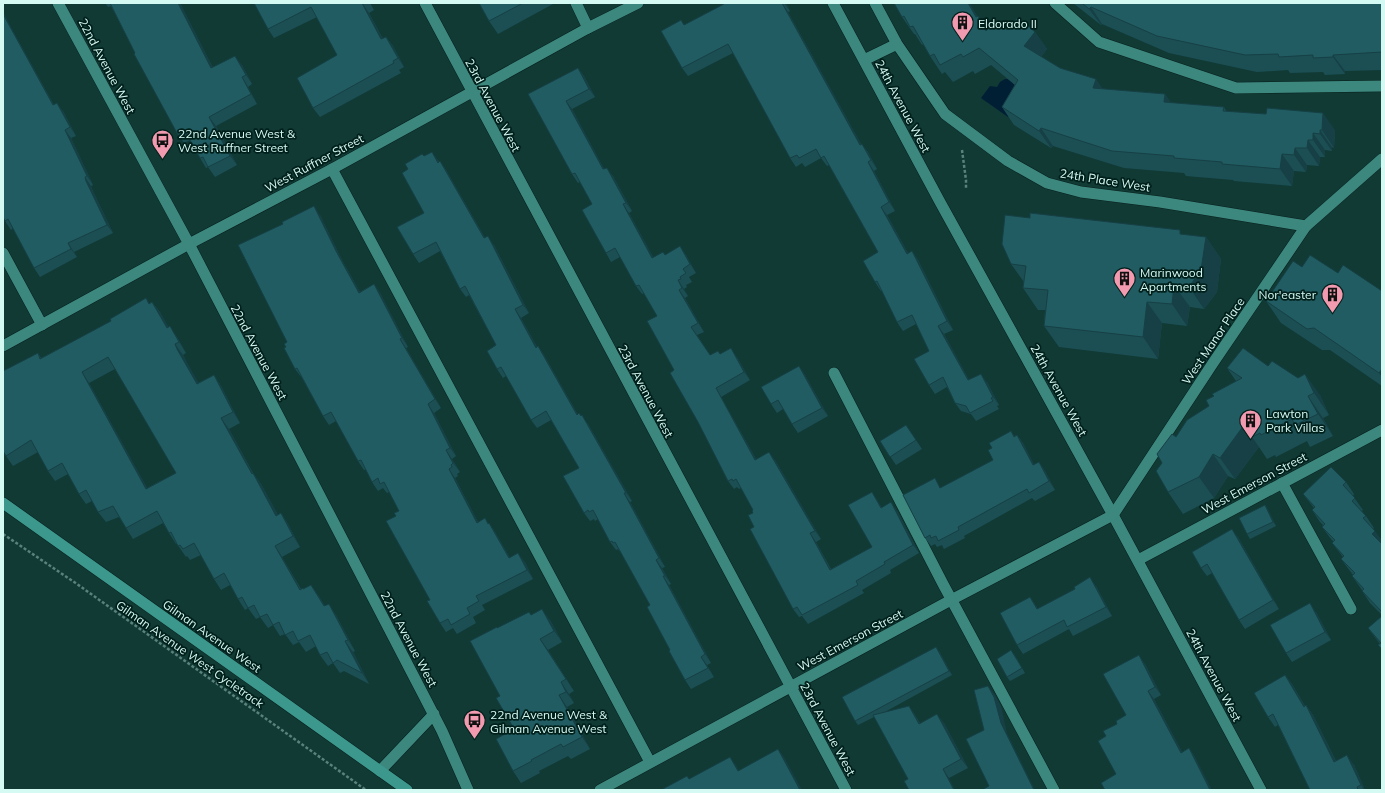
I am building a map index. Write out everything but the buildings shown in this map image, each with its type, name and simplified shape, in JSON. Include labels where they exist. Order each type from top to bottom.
[{"type":"main road","name":"Gilman Avenue West","points":[[4,504],[407,790]]},
{"type":"street","name":"22nd Avenue West","points":[[58,3],[189,244],[434,714],[468,790]]},
{"type":"street","name":"23rd Avenue West","points":[[425,3],[846,790]]},
{"type":"street","points":[[576,3],[588,28]]},
{"type":"street","name":"West Ruffner Street","points":[[3,346],[189,244],[332,169],[588,28],[638,3]]},
{"type":"street","name":"24th Avenue West","points":[[833,3],[944,209],[1138,560],[1261,790]]},
{"type":"street","name":"24th Avenue West","points":[[875,3],[897,44]]},
{"type":"street","points":[[1055,3],[1099,42],[1236,88],[1382,86]]},
{"type":"street","points":[[864,60],[897,44]]},
{"type":"street","name":"24th Place West","points":[[897,44],[945,114],[1002,157],[1047,183],[1081,192],[1160,202],[1306,226]]},
{"type":"street","name":"West Manor Place","points":[[1113,515],[1213,363],[1306,226],[1382,159]]},
{"type":"street","points":[[332,169],[650,762]]},
{"type":"street","points":[[3,253],[42,325]]},
{"type":"street","points":[[834,373],[951,600],[1054,790]]},
{"type":"street","name":"West Emerson Street","points":[[1138,560],[1382,430]]},
{"type":"street","points":[[1282,483],[1351,609]]},
{"type":"street","name":"West Emerson Street","points":[[600,790],[951,600],[1113,515]]},
{"type":"street","points":[[380,771],[434,714]]},
{"type":"path","points":[[962,150],[966,188]]},
{"type":"path","name":"Gilman Avenue West Cycletrack","points":[[3,534],[77,584],[366,790]]},
{"type":"water","points":[[1008,79],[1024,92],[1008,117],[981,98],[990,86],[997,87],[1000,82]]},
{"type":"place","name":"Eldorado II","points":[[962,42]]},
{"type":"place","name":"22nd Avenue West & West Ruffner Street","points":[[163,160]]},
{"type":"place","name":"Marinwood Apartments","points":[[1125,298]]},
{"type":"place","name":"Nor'easter","points":[[1332,314]]},
{"type":"place","name":"Lawton Park Villas","points":[[1251,440]]},
{"type":"place","name":"22nd Avenue West & Gilman Avenue West","points":[[474,740]]}]
